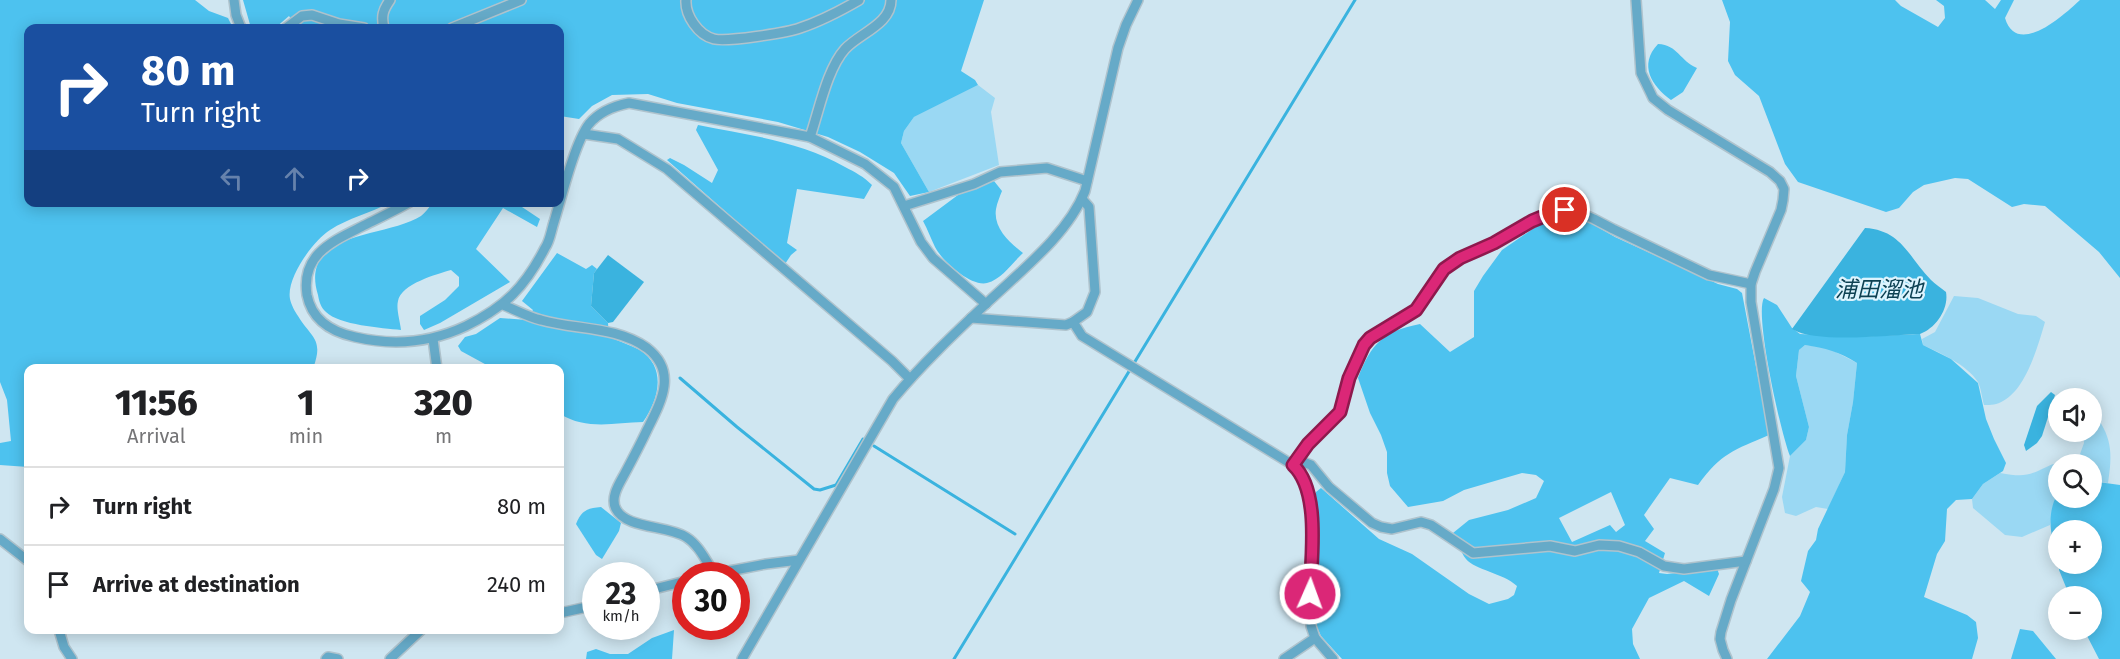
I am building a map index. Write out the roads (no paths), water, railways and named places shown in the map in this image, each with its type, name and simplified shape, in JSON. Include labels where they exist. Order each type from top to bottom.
[{"type":"street","points":[[234,0],[241,24]]},
{"type":"street","points":[[383,24],[382,18],[390,0]]},
{"type":"street","points":[[462,24],[521,0]]},
{"type":"street","points":[[686,0],[686,9],[692,21],[713,39],[728,39],[799,28],[859,0]]},
{"type":"street","points":[[810,137],[830,77],[843,51],[855,39],[883,21],[890,10],[891,0]]},
{"type":"street","points":[[742,659],[893,399],[910,379],[1055,236],[1075,212],[1082,199],[1087,181],[1118,48],[1138,0]]},
{"type":"street","points":[[1636,0],[1641,73],[1653,98],[1668,110],[1770,172],[1780,181],[1784,189],[1781,210],[1751,284],[1751,302],[1758,351],[1779,468],[1721,632],[1720,639],[1727,659]]},
{"type":"street","points":[[291,24],[302,16],[312,15],[339,24]]},
{"type":"street","points":[[564,195],[584,134],[590,124],[615,106],[628,103],[810,137],[865,164],[894,187],[921,242],[933,258],[987,303]]},
{"type":"street","points":[[584,134],[618,139],[666,169],[892,361],[910,379]]},
{"type":"street","points":[[904,206],[975,184],[1000,172],[1047,168],[1087,181]]},
{"type":"street","points":[[971,318],[1066,325],[1087,312],[1095,292],[1089,207],[1082,199]]},
{"type":"street","points":[[400,207],[324,247],[314,259],[308,272],[306,286],[308,300],[319,320],[336,332],[365,340],[419,342],[434,339],[467,326],[503,305],[528,277],[547,246],[560,207]]},
{"type":"street","points":[[1295,462],[1308,444],[1340,412],[1349,378],[1364,345],[1370,338],[1416,310],[1444,269],[1460,258],[1554,212],[1576,211],[1709,276],[1751,284]]},
{"type":"street","points":[[503,305],[542,321],[602,330],[631,339],[655,355],[664,373],[664,393],[658,410],[618,485],[614,503],[616,510],[633,522],[667,528],[689,538],[706,562]]},
{"type":"street","points":[[1073,322],[1082,336],[1136,370],[1295,462],[1311,465],[1329,487],[1372,523],[1381,527],[1392,529],[1421,522],[1431,525],[1473,553],[1550,546],[1575,550],[1599,545],[1619,546],[1639,552],[1664,566],[1684,569],[1746,561]]},
{"type":"street","points":[[434,339],[436,364]]},
{"type":"street","points":[[1295,462],[1305,485],[1312,519],[1311,626],[1315,638],[1333,659]]},
{"type":"street","points":[[0,539],[24,558]]},
{"type":"street","points":[[750,567],[799,560]]},
{"type":"street","points":[[564,612],[582,608]]},
{"type":"street","points":[[60,634],[64,647],[72,659]]},
{"type":"street","points":[[390,659],[417,634]]},
{"type":"street","points":[[1284,659],[1315,638]]},
{"type":"street","points":[[326,659],[328,657],[338,659]]},
{"type":"water","name":"浦田溜池","points":[[1865,228],[1888,234],[1904,246],[1923,272],[1946,292],[1945,305],[1936,323],[1920,334],[1873,337],[1818,336],[1803,334],[1792,329]]},
{"type":"water","points":[[608,255],[644,282],[613,322],[608,323],[591,306],[594,273]]},
{"type":"water","points":[[2048,395],[2048,417],[2042,436],[2026,451],[2024,445],[2037,406]]},
{"type":"waterway","points":[[954,659],[1355,0]]},
{"type":"waterway","points":[[680,378],[814,489],[820,490],[836,485],[863,439]]},
{"type":"waterway","points":[[874,446],[1015,534]]}]
